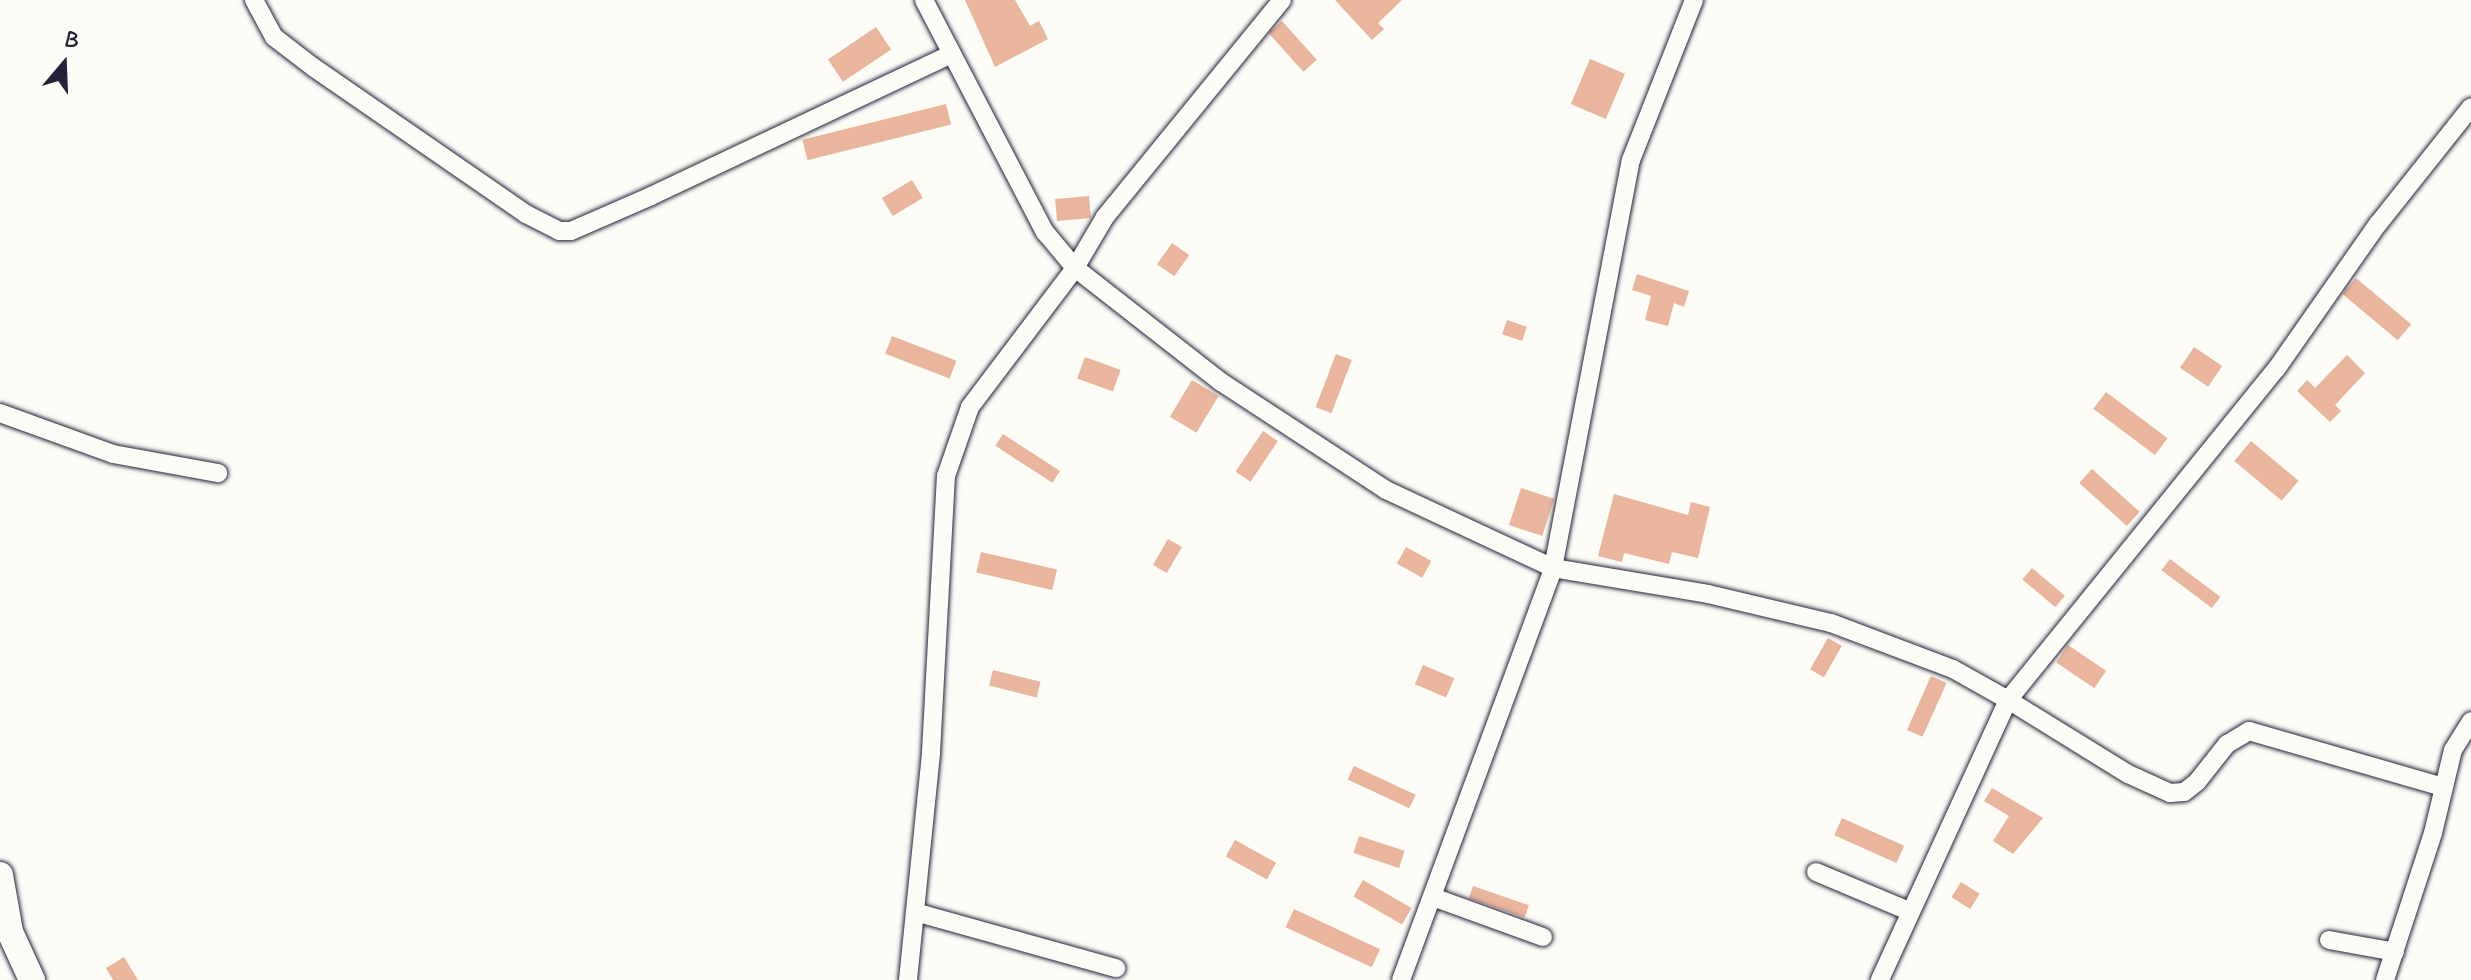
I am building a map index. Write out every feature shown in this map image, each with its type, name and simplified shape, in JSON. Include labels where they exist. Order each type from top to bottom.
[{"type":"main road","points":[[0,875],[10,932],[32,980]]},
{"type":"street","points":[[254,0],[274,37],[313,67],[526,214],[559,231],[571,231],[651,196],[951,54]]},
{"type":"street","points":[[924,0],[1045,232],[1075,268],[1221,382],[1386,490],[1553,568],[1708,594],[1831,623],[1953,669],[2128,774],[2170,793],[2191,787],[2227,744],[2249,731],[2443,787]]},
{"type":"street","points":[[1401,980],[1553,568],[1631,160],[1694,0]]},
{"type":"street","points":[[908,980],[931,752],[946,476],[970,407],[1075,268],[1105,217],[1278,1]]},
{"type":"street","points":[[1880,980],[2008,700],[2277,368],[2378,224],[2471,107]]},
{"type":"street","points":[[0,413],[113,454],[218,473]]},
{"type":"street","points":[[2385,980],[2453,750],[2471,721]]},
{"type":"street","points":[[1816,872],[1909,911]]},
{"type":"street","points":[[1433,897],[1543,937]]},
{"type":"street","points":[[915,912],[1116,968]]},
{"type":"street","points":[[2329,940],[2395,952]]},
{"type":"building","points":[[965,0],[1015,0],[1030,26],[1039,21],[1048,39],[995,67]]},
{"type":"building","points":[[1335,0],[1402,0],[1378,23],[1384,29],[1372,40]]},
{"type":"building","points":[[1282,21],[1317,60],[1303,72],[1269,33]]},
{"type":"building","points":[[876,27],[891,49],[843,82],[828,59]]},
{"type":"building","points":[[1590,59],[1625,74],[1606,119],[1571,104]]},
{"type":"building","points":[[946,104],[951,124],[807,160],[802,140]]},
{"type":"building","points":[[912,180],[923,198],[893,216],[882,198]]},
{"type":"building","points":[[1089,196],[1091,218],[1057,221],[1055,199]]},
{"type":"building","points":[[1172,243],[1189,255],[1174,276],[1157,264]]},
{"type":"building","points":[[1637,274],[1689,291],[1684,307],[1674,303],[1668,326],[1645,320],[1651,296],[1632,290]]},
{"type":"building","points":[[2356,278],[2411,324],[2398,340],[2343,294]]},
{"type":"building","points":[[1507,320],[1527,327],[1522,341],[1502,334]]},
{"type":"building","points":[[892,336],[956,361],[950,378],[885,354]]},
{"type":"building","points":[[2194,347],[2222,366],[2208,387],[2180,368]]},
{"type":"building","points":[[1336,354],[1352,360],[1331,413],[1316,407]]},
{"type":"building","points":[[2347,355],[2365,373],[2335,405],[2341,411],[2330,422],[2297,391],[2307,380],[2315,388]]},
{"type":"building","points":[[1085,357],[1121,370],[1113,392],[1077,379]]},
{"type":"building","points":[[1192,380],[1219,396],[1196,433],[1170,417]]},
{"type":"building","points":[[2106,392],[2167,438],[2155,455],[2093,409]]},
{"type":"building","points":[[1263,431],[1278,441],[1251,482],[1236,472]]},
{"type":"building","points":[[1003,434],[1060,471],[1052,483],[995,446]]},
{"type":"building","points":[[2251,441],[2298,481],[2282,501],[2234,461]]},
{"type":"building","points":[[2092,469],[2140,512],[2127,526],[2079,483]]},
{"type":"building","points":[[1521,488],[1554,499],[1542,536],[1509,525]]},
{"type":"building","points":[[1614,494],[1688,515],[1691,502],[1710,507],[1698,558],[1672,552],[1669,564],[1624,553],[1622,562],[1598,556]]},
{"type":"building","points":[[1168,539],[1182,547],[1167,573],[1153,565]]},
{"type":"building","points":[[1406,547],[1431,561],[1422,578],[1397,564]]},
{"type":"building","points":[[981,552],[1057,570],[1052,590],[976,572]]},
{"type":"building","points":[[2170,559],[2220,597],[2212,608],[2162,570]]},
{"type":"building","points":[[2032,568],[2065,596],[2055,607],[2022,579]]},
{"type":"building","points":[[1828,638],[1842,646],[1824,677],[1810,669]]},
{"type":"building","points":[[2068,645],[2106,671],[2094,688],[2056,662]]},
{"type":"building","points":[[1423,665],[1454,678],[1446,698],[1415,684]]},
{"type":"building","points":[[993,670],[1041,682],[1037,697],[989,686]]},
{"type":"building","points":[[1931,676],[1947,683],[1923,737],[1907,730]]},
{"type":"building","points":[[1354,766],[1416,795],[1409,808],[1348,780]]},
{"type":"building","points":[[1992,788],[2043,818],[2013,854],[1993,841],[2009,816],[1984,801]]},
{"type":"building","points":[[1842,818],[1904,846],[1896,863],[1834,835]]},
{"type":"building","points":[[1359,836],[1405,851],[1399,868],[1353,853]]},
{"type":"building","points":[[1235,840],[1276,863],[1267,879],[1226,857]]},
{"type":"building","points":[[1363,880],[1411,908],[1402,924],[1354,896]]},
{"type":"building","points":[[1961,882],[1980,894],[1970,909],[1951,897]]},
{"type":"building","points":[[1473,886],[1529,905],[1525,918],[1469,898]]},
{"type":"building","points":[[1294,909],[1380,949],[1372,967],[1286,927]]},
{"type":"building","points":[[124,957],[138,980],[113,980],[106,968]]}]
